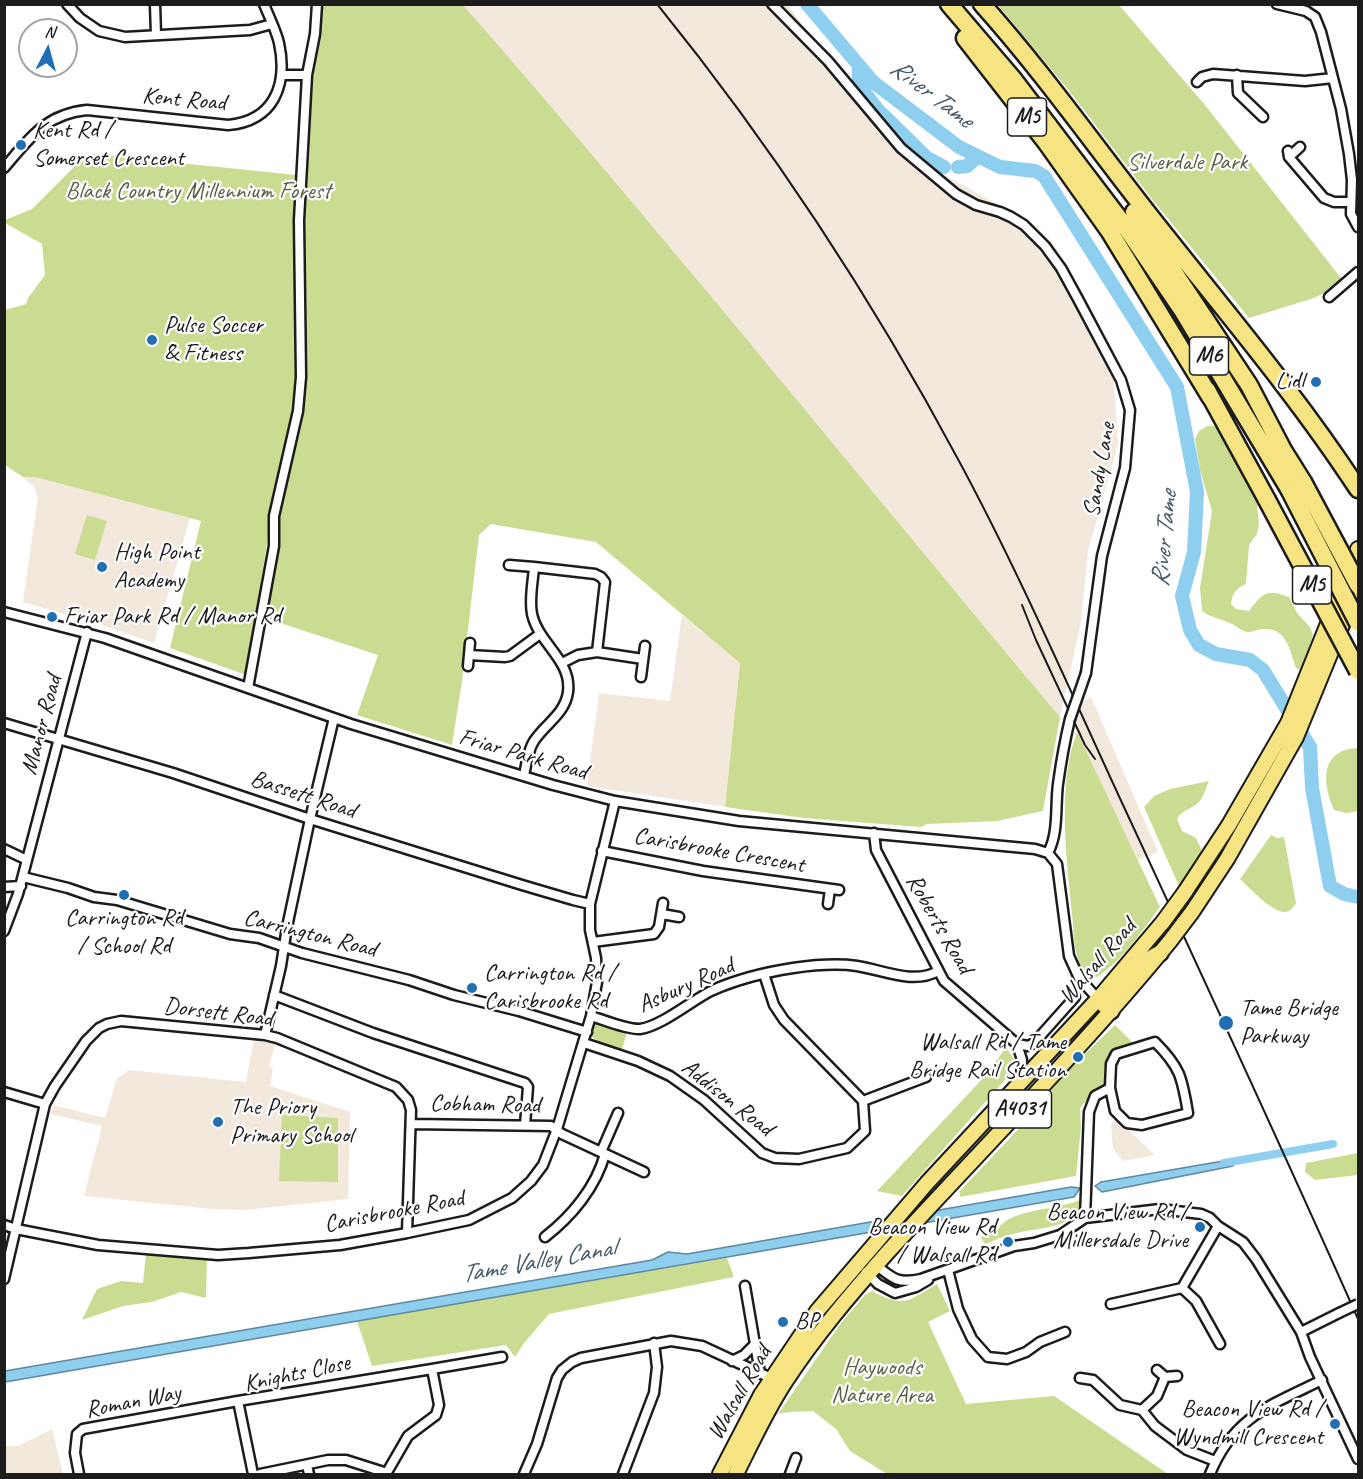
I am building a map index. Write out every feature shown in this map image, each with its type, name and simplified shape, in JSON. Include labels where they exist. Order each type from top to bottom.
[{"type":"highway","name":"M5","points":[[939,4],[1046,142],[1110,232],[1211,398]]},
{"type":"highway","name":"M6","points":[[949,4],[1014,80],[1116,213],[1182,310],[1359,585]]},
{"type":"highway","name":"M6","points":[[970,4],[1007,44],[1107,174],[1249,385],[1288,459],[1296,485],[1359,623]]},
{"type":"highway","name":"M5","points":[[982,4],[1210,290],[1359,489]]},
{"type":"highway","name":"M5","points":[[1116,213],[1211,398],[1359,670]]},
{"type":"highway","points":[[1098,999],[1111,997],[1117,993],[1139,967],[1160,953]]},
{"type":"highway","points":[[1098,999],[1111,1011]]},
{"type":"main road","name":"Walsall Road","points":[[736,1474],[772,1378],[816,1337],[867,1266],[882,1235],[1098,999],[1185,892],[1200,870],[1288,723],[1359,549]]},
{"type":"main road","name":"Walsall Road","points":[[720,1474],[745,1424],[772,1378],[812,1318],[904,1234],[1111,1011],[1192,912],[1227,859],[1296,737],[1359,585]]},
{"type":"street","points":[[67,4],[80,18],[99,31],[125,37],[250,30],[272,24]]},
{"type":"street","points":[[154,4],[156,35]]},
{"type":"street","name":"Kent Road","points":[[6,163],[41,127],[57,116],[74,111],[87,110],[218,124],[236,124],[251,120],[268,109],[275,99],[281,75],[280,46],[264,4]]},
{"type":"street","points":[[248,688],[274,546],[274,516],[298,411],[301,377],[299,220],[307,75],[315,34],[317,4]]},
{"type":"street","name":"Sandy Lane","points":[[772,4],[828,61],[901,148],[956,194],[976,205],[1011,217],[1024,225],[1045,246],[1061,268],[1120,378],[1130,410],[1128,445],[1120,491],[1102,556],[1086,673],[1070,719],[1058,786],[1055,835],[1048,853]]},
{"type":"street","points":[[1278,4],[1306,11],[1316,18],[1333,78],[1349,154],[1352,180],[1351,214],[1359,226]]},
{"type":"street","points":[[1195,71],[1200,80],[1213,74],[1305,81],[1333,78]]},
{"type":"street","points":[[281,75],[307,75]]},
{"type":"street","points":[[1237,75],[1238,93],[1254,102],[1263,117]]},
{"type":"street","points":[[1300,147],[1288,154],[1324,198],[1334,202],[1350,202]]},
{"type":"street","points":[[1329,297],[1359,272]]},
{"type":"street","points":[[509,565],[595,574],[601,577],[605,582],[597,652]]},
{"type":"street","points":[[524,776],[533,742],[560,712],[566,702],[569,684],[562,663],[540,634],[532,614],[534,567]]},
{"type":"street","name":"Friar Park Road","points":[[4,612],[87,632],[334,718],[524,776],[615,801],[740,821],[1016,846],[1048,853]]},
{"type":"street","name":"Manor Road","points":[[4,931],[21,886],[87,632]]},
{"type":"street","points":[[469,655],[510,656],[540,634]]},
{"type":"street","points":[[468,666],[470,642]]},
{"type":"street","points":[[641,677],[645,646]]},
{"type":"street","points":[[562,663],[578,655],[597,652],[643,658]]},
{"type":"street","points":[[265,1035],[310,819],[334,718]]},
{"type":"street","name":"Bassett Road","points":[[4,723],[173,773],[310,819],[573,900],[590,903]]},
{"type":"street","name":"Carisbrooke Road","points":[[4,1225],[98,1245],[218,1255],[340,1245],[407,1233],[469,1220],[512,1198],[531,1181],[543,1165],[587,1032],[597,982],[589,917],[590,903],[615,801]]},
{"type":"street","name":"Roberts Road","points":[[874,833],[876,850],[938,971],[954,991],[1017,1044]]},
{"type":"street","points":[[4,849],[27,860]]},
{"type":"street","name":"Carisbrooke Crescent","points":[[602,851],[703,871],[840,890]]},
{"type":"street","points":[[1048,853],[1054,858],[1059,872],[1069,956],[1079,978],[1098,999]]},
{"type":"street","name":"Carrington Road","points":[[23,877],[94,897],[117,900],[230,934],[259,938],[353,967],[409,980],[453,995],[519,1011],[587,1032]]},
{"type":"street","points":[[4,887],[21,886]]},
{"type":"street","name":"Carisbrooke Crescent","points":[[828,904],[830,889]]},
{"type":"street","points":[[593,942],[654,934],[659,927],[663,903]]},
{"type":"street","points":[[662,914],[679,917]]},
{"type":"street","name":"Asbury Road","points":[[591,1016],[638,1029],[647,1027],[712,991],[764,974],[791,969],[836,964],[923,978],[938,971]]},
{"type":"street","points":[[764,974],[774,1005],[784,1020],[863,1101],[926,1077]]},
{"type":"street","points":[[274,995],[373,1033],[525,1083],[528,1087],[525,1125]]},
{"type":"street","points":[[1020,1082],[1022,1060],[1017,1044],[1028,1046],[1034,1043],[1073,1003]]},
{"type":"street","name":"Dorsett Road","points":[[4,1279],[45,1104],[86,1041],[99,1028],[121,1021],[265,1035],[396,1087],[410,1105],[407,1233]]},
{"type":"street","points":[[1155,1042],[1173,1061],[1183,1084],[1188,1113],[1142,1125],[1126,1123],[1115,1111],[1110,1088],[1111,1064],[1116,1054],[1155,1042]]},
{"type":"street","name":"Addison Road","points":[[584,1043],[638,1061],[670,1076],[704,1100],[762,1153],[775,1158],[799,1159],[847,1148],[865,1131],[863,1101]]},
{"type":"street","points":[[1085,1218],[1089,1112],[1095,1096],[1110,1088]]},
{"type":"street","points":[[4,1092],[45,1104]]},
{"type":"street","points":[[545,1237],[564,1222],[600,1173],[603,1153],[618,1113]]},
{"type":"street","name":"Cobham Road","points":[[411,1124],[551,1125],[562,1134],[644,1172]]},
{"type":"street","points":[[867,1266],[893,1279],[908,1282],[1014,1246],[1034,1243],[1060,1234],[1085,1218],[1160,1209],[1201,1214],[1244,1242],[1250,1251],[1301,1332],[1310,1357],[1359,1459]]},
{"type":"street","points":[[1111,1304],[1182,1288],[1218,1226]]},
{"type":"street","points":[[867,1266],[878,1284],[895,1293],[916,1287],[948,1270]]},
{"type":"street","points":[[948,1270],[962,1319],[972,1339],[988,1357],[1007,1359],[1065,1332]]},
{"type":"street","points":[[745,1286],[755,1344],[772,1378]]},
{"type":"street","points":[[1182,1288],[1196,1301],[1220,1344]]},
{"type":"street","points":[[1301,1332],[1359,1304]]},
{"type":"street","points":[[524,1474],[537,1444],[557,1378],[562,1370],[581,1358],[671,1341],[702,1346],[772,1378]]},
{"type":"street","points":[[623,1474],[654,1393],[657,1367],[654,1343]]},
{"type":"street","points":[[732,1361],[744,1355],[755,1344]]},
{"type":"street","name":"Knights Close","points":[[253,1474],[238,1401],[502,1357]]},
{"type":"street","points":[[260,1474],[328,1460],[346,1460],[387,1474],[408,1436],[436,1415],[439,1405],[432,1369]]},
{"type":"street","points":[[1157,1370],[1165,1377],[1177,1376]]},
{"type":"street","points":[[1142,1410],[1157,1396],[1165,1377]]},
{"type":"street","points":[[1080,1378],[1093,1380],[1120,1406],[1142,1410],[1155,1426],[1187,1450],[1215,1461]]},
{"type":"street","points":[[1210,1474],[1215,1461],[1234,1433],[1256,1414],[1322,1380]]},
{"type":"street","name":"Roman Way","points":[[80,1474],[75,1443],[77,1434],[83,1429],[238,1401]]},
{"type":"street","points":[[792,1474],[796,1458]]},
{"type":"street","points":[[307,1465],[309,1474]]},
{"type":"shaded area","points":[[463,5],[788,5],[834,69],[937,171],[1032,223],[1051,241],[1127,377],[1114,382],[1118,444],[1088,551],[1081,622],[1060,717]]},
{"type":"shaded area","name":"High Point Academy","points":[[23,477],[35,477],[190,518],[154,643],[23,602],[38,498],[34,486]]},
{"type":"shaded area","points":[[682,615],[740,663],[725,807],[587,786],[599,693],[670,701]]},
{"type":"shaded area","points":[[1091,697],[1158,852],[1138,860],[1066,711]]},
{"type":"shaded area","name":"The Priory Primary School","points":[[254,1039],[275,1044],[269,1066],[273,1068],[270,1086],[350,1112],[348,1199],[245,1210],[212,1209],[84,1196],[102,1126],[51,1114],[53,1105],[105,1118],[117,1078],[129,1070],[246,1082]]},
{"type":"shaded area","points":[[1116,1118],[1155,1155],[1123,1161],[1113,1149],[1111,1124]]},
{"type":"shaded area","points":[[52,1429],[63,1474],[5,1474],[5,1446],[18,1446]]},
{"type":"green space","points":[[320,5],[463,5],[689,270],[1060,717],[1043,811],[997,821],[927,824],[921,827],[804,818],[725,807],[740,663],[596,542],[491,524],[479,535],[452,745],[357,715],[378,655],[265,618],[277,516],[300,412],[305,171],[311,76]]},
{"type":"green space","name":"Silverdale Park","points":[[998,5],[1119,5],[1205,105],[1341,278],[1314,298],[1249,318]]},
{"type":"green space","name":"Pulse Soccer & Fitness","points":[[93,154],[296,175],[299,378],[296,412],[270,525],[246,675],[170,648],[201,521],[35,477],[23,477],[5,465],[5,310],[26,304],[45,275],[42,244],[5,223],[5,220],[32,209],[79,162]]},
{"type":"green space","points":[[1208,426],[1219,426],[1260,503],[1257,506],[1259,524],[1257,534],[1249,545],[1246,584],[1235,592],[1231,604],[1236,609],[1249,611],[1266,594],[1275,593],[1289,597],[1313,635],[1301,671],[1296,668],[1286,641],[1277,632],[1271,629],[1244,631],[1202,611],[1200,588],[1212,511],[1200,470],[1195,439],[1199,431]]},
{"type":"green space","points":[[87,515],[107,521],[95,560],[75,554]]},
{"type":"green space","points":[[1077,732],[1160,907],[1124,954],[1097,977],[1083,970],[1077,956],[1067,866],[1066,785]]},
{"type":"green space","points":[[1355,748],[1358,749],[1358,811],[1346,813],[1334,810],[1326,780],[1327,771],[1335,756]]},
{"type":"green space","points":[[1209,781],[1199,802],[1183,812],[1177,819],[1182,831],[1196,838],[1202,851],[1179,886],[1144,807],[1154,796],[1170,789]]},
{"type":"green space","points":[[1271,835],[1277,838],[1284,837],[1296,903],[1289,911],[1284,912],[1270,906],[1240,879]]},
{"type":"green space","points":[[1094,1012],[1095,1022],[926,1203],[914,1204]]},
{"type":"green space","points":[[598,1024],[627,1032],[622,1049],[599,1042],[591,1036],[594,1025]]},
{"type":"green space","points":[[1115,1025],[1134,1044],[1116,1051],[1108,1083],[1095,1091],[1080,1108],[1081,1127],[1076,1176],[960,1197],[960,1191],[1041,1105],[1060,1078]]},
{"type":"green space","points":[[1006,1047],[1014,1059],[1011,1073],[902,1196],[877,1191],[988,1073]]},
{"type":"green space","points":[[282,1115],[338,1118],[338,1182],[279,1181]]},
{"type":"green space","points":[[1358,1153],[1358,1175],[1315,1180],[1305,1172],[1306,1163]]},
{"type":"green space","points":[[1083,1198],[1074,1216],[1058,1225],[1005,1236],[985,1244],[981,1238],[984,1233],[997,1230],[1004,1222],[1014,1217],[1062,1206]]},
{"type":"green space","points":[[146,1254],[207,1259],[206,1298],[181,1292],[152,1302],[123,1306],[82,1320],[97,1289],[121,1281],[143,1283]]},
{"type":"green space","points":[[727,1258],[734,1277],[549,1314],[515,1357],[506,1345],[372,1366],[357,1321]]},
{"type":"green space","name":"Haywoods Nature Area","points":[[937,1284],[950,1311],[928,1322],[966,1404],[1054,1396],[1168,1474],[887,1474],[850,1451],[836,1429],[813,1411],[778,1414],[841,1323],[865,1295],[872,1291],[892,1300],[905,1301]]},
{"type":"water","points":[[1229,1160],[1235,1161],[1233,1166],[1102,1192],[1095,1186],[1101,1182]]},
{"type":"water","points":[[1071,1187],[1080,1188],[1074,1197],[5,1382],[5,1371],[652,1260],[668,1252],[687,1254]]},
{"type":"waterway","name":"River Tame","points":[[807,4],[873,82],[959,147],[1000,167],[1035,171],[1044,176],[1177,387],[1197,492],[1194,552],[1182,596],[1190,630],[1199,645],[1216,654],[1250,660],[1263,670],[1310,747],[1312,788],[1330,886],[1344,894],[1358,897]]},
{"type":"waterway","name":"River Tame","points":[[859,66],[861,88],[878,110],[927,158],[944,167]]},
{"type":"waterway","name":"River Tame","points":[[958,167],[967,166],[978,156]]},
{"type":"waterway","points":[[1224,1163],[1333,1144]]},
{"type":"railway","points":[[657,4],[741,113],[819,225],[892,342],[959,461],[1047,639],[1358,1319]]},
{"type":"railway","points":[[1022,605],[1085,745],[1095,759]]},
{"type":"place","name":"Kent Rd / Somerset Crescent","points":[[21,145]]},
{"type":"place","name":"Pulse Soccer & Fitness","points":[[152,340]]},
{"type":"place","name":"Lidl","points":[[1316,382]]},
{"type":"place","name":"High Point Academy","points":[[102,567]]},
{"type":"place","name":"Friar Park Rd / Manor Rd","points":[[52,617]]},
{"type":"place","name":"Carrington Rd / School Rd","points":[[124,895]]},
{"type":"place","name":"Carrington Rd / Carisbrooke Rd","points":[[472,988]]},
{"type":"place","name":"Tame Bridge Parkway","points":[[1226,1023]]},
{"type":"place","name":"Walsall Rd / Tame Bridge Rail Station","points":[[1078,1057]]},
{"type":"place","name":"The Priory Primary School","points":[[218,1122]]},
{"type":"place","name":"Beacon View Rd / Millersdale Drive","points":[[1200,1227]]},
{"type":"place","name":"Beacon View Rd / Walsall Rd","points":[[1008,1242]]},
{"type":"place","name":"BP","points":[[783,1322]]},
{"type":"place","name":"Beacon View Rd / Wyndmill Crescent","points":[[1335,1424]]},
{"type":"park label","name":"Black Country Millennium Forest","points":[[198,192]]},
{"type":"water label","name":"Tame Valley Canal","points":[[538,1262]]}]
